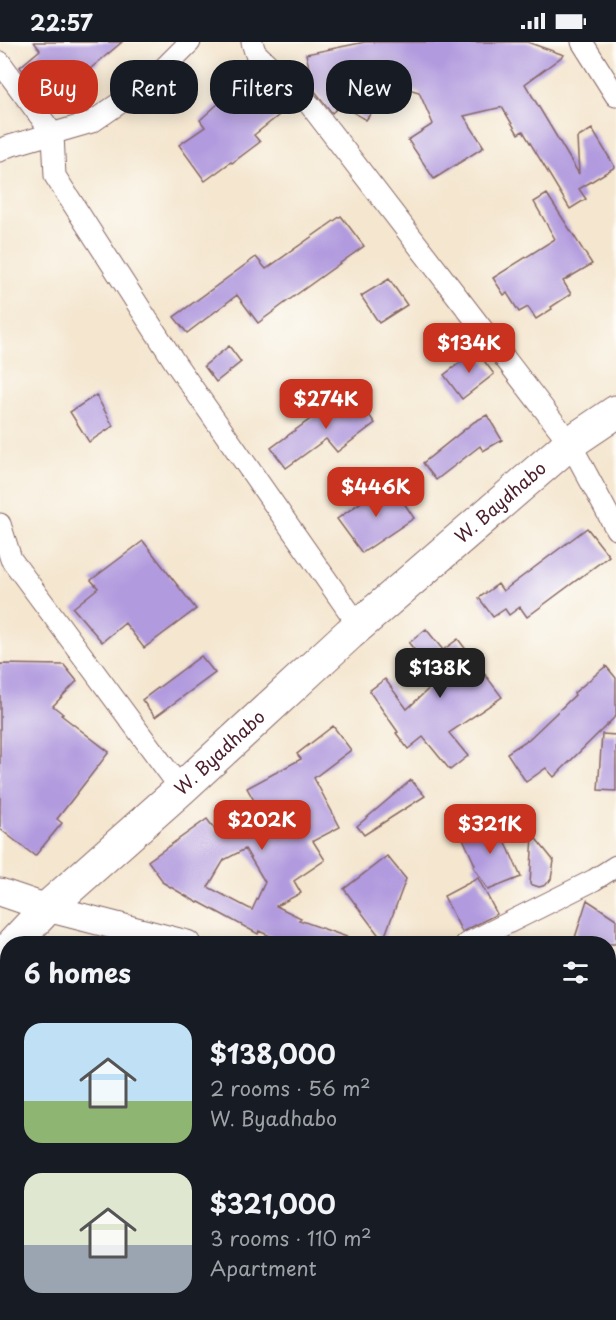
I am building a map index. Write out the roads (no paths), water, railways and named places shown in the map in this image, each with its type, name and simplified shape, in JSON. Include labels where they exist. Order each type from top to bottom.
[{"type":"main road","name":"W. Baydhabo","points":[[392,598],[570,443],[616,412]]},
{"type":"main road","name":"W. Byadhabo","points":[[21,936],[47,908],[392,598]]},
{"type":"street","points":[[0,152],[6,147],[92,122],[149,83],[190,42]]},
{"type":"street","points":[[252,42],[255,52],[310,105],[570,443],[616,528]]},
{"type":"street","points":[[582,42],[616,96]]},
{"type":"street","points":[[0,62],[53,134],[55,176],[176,364],[359,626]]},
{"type":"street","points":[[0,524],[11,560],[180,789]]},
{"type":"street","points":[[482,936],[594,880],[616,866]]},
{"type":"street","points":[[0,892],[47,908],[156,936]]}]
